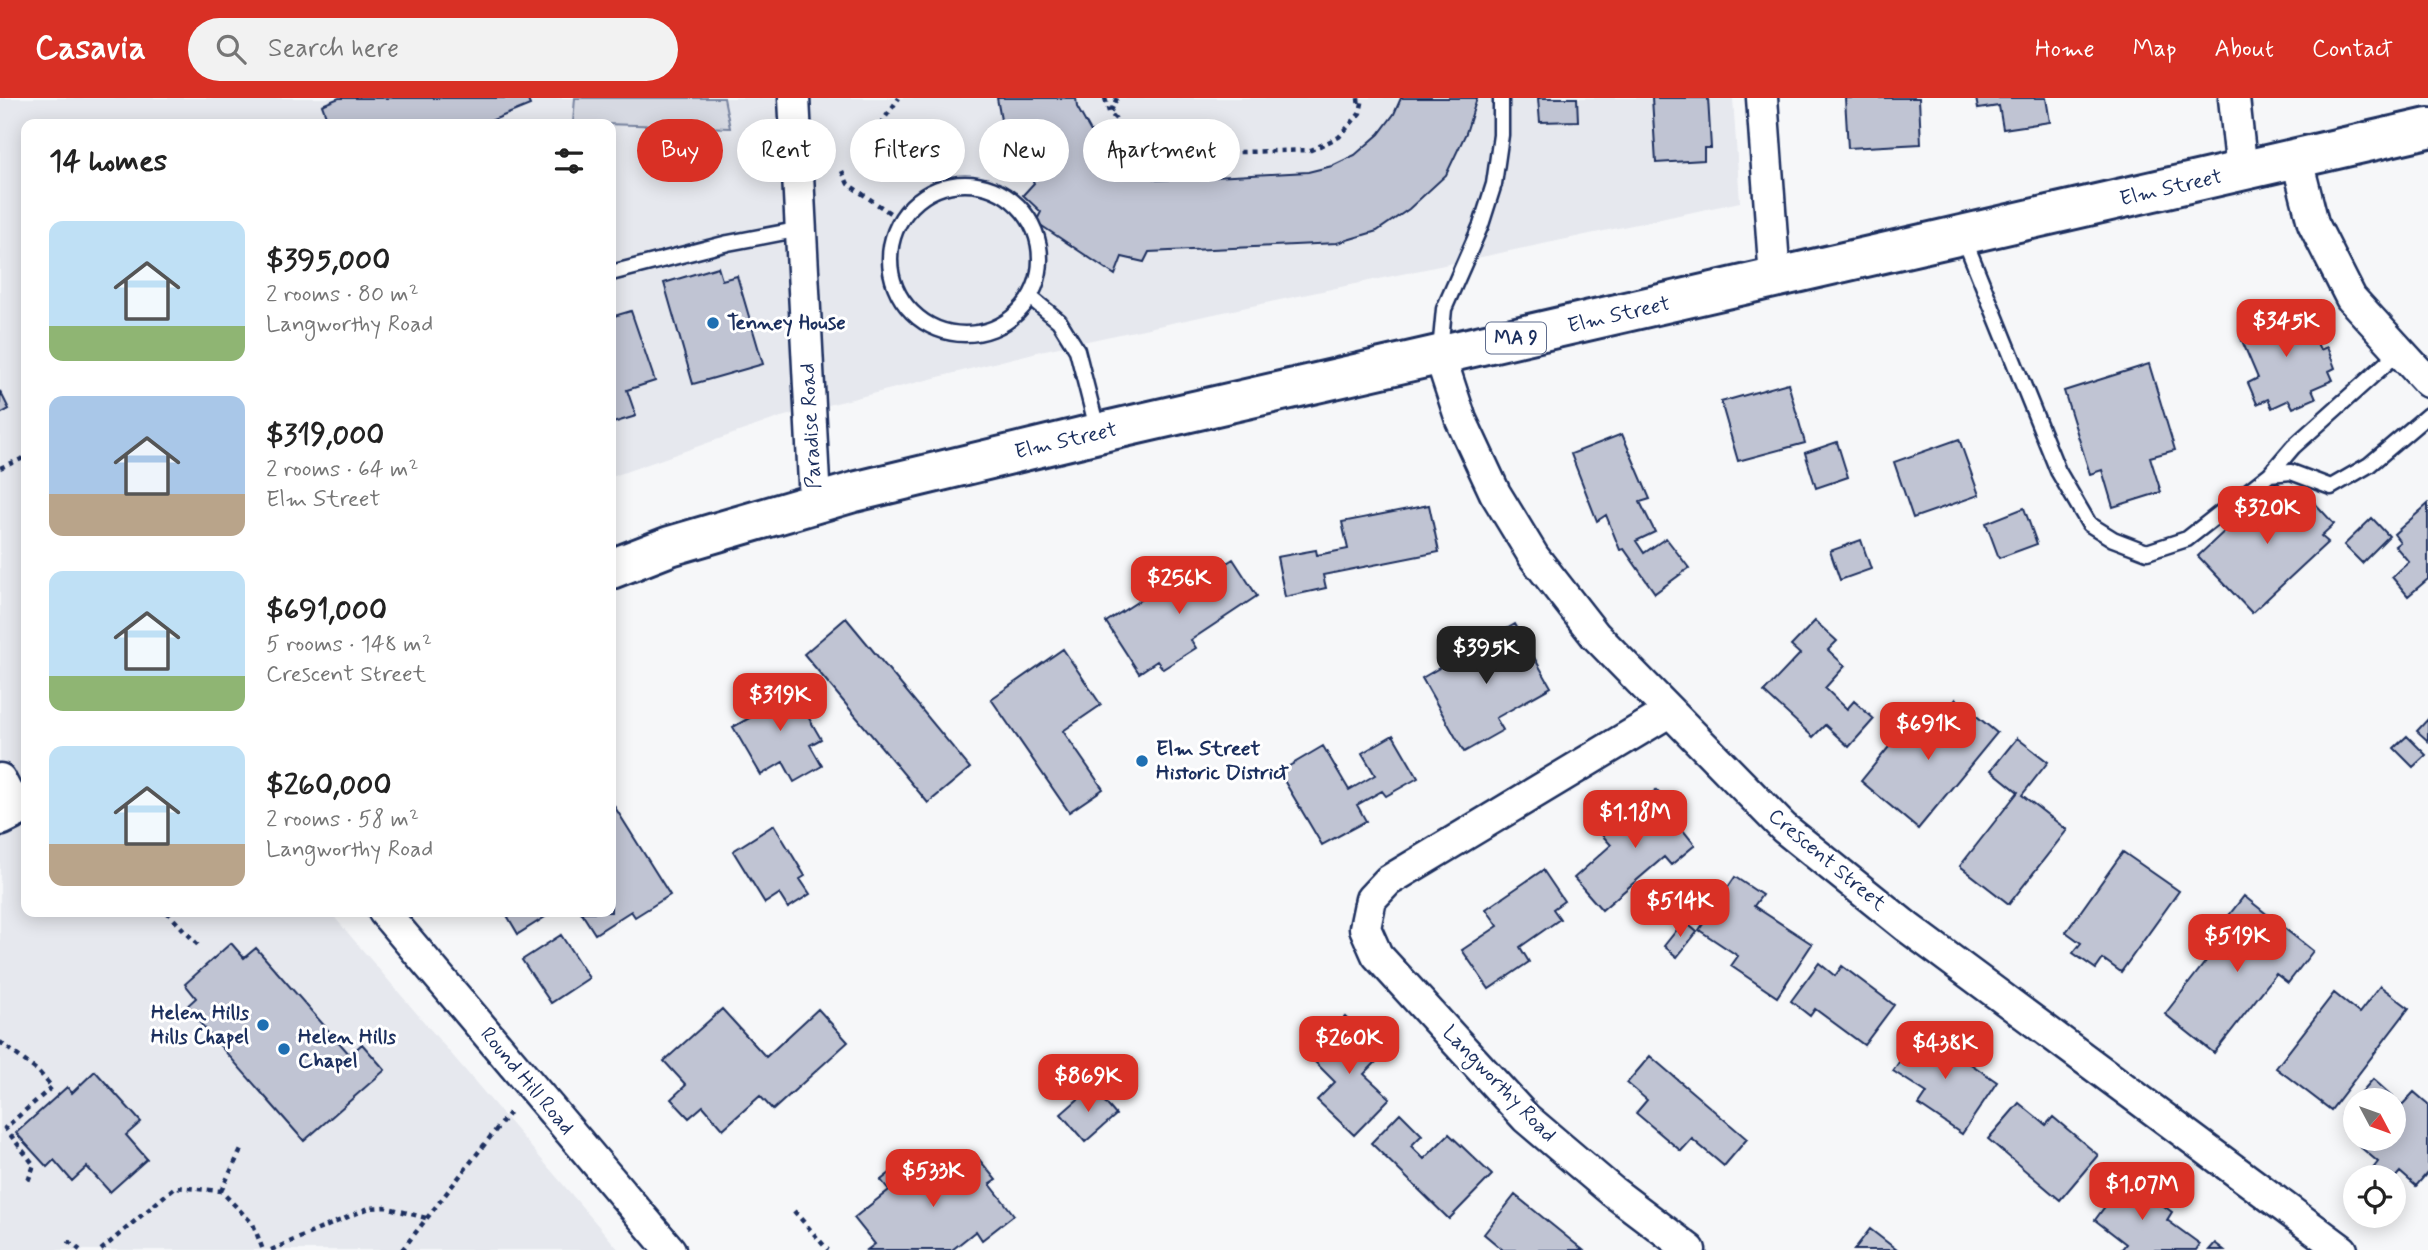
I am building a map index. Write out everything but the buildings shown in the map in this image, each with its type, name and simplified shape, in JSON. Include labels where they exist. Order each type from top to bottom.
[{"type":"highway","name":"Elm Street","points":[[616,563],[815,502],[1098,433],[2428,128]]},
{"type":"street","name":"Paradise Road","points":[[794,98],[815,502]]},
{"type":"street","points":[[1762,98],[1774,279]]},
{"type":"street","points":[[2234,98],[2242,172]]},
{"type":"street","points":[[2297,160],[2313,223],[2351,298],[2428,382]]},
{"type":"street","name":"Crescent Street","points":[[1440,356],[1461,420],[1495,493],[1534,557],[1595,635],[1784,828],[1907,928],[2342,1250]]},
{"type":"street","name":"Langworthy Road","points":[[1669,712],[1388,881],[1371,899],[1365,928],[1377,955],[1526,1118],[1612,1191],[1690,1250]]},
{"type":"street","name":"Round Hill Road","points":[[388,917],[670,1250]]},
{"type":"lane","points":[[1440,356],[1444,309],[1480,225],[1494,184],[1501,135],[1501,98]]},
{"type":"lane","points":[[966,183],[992,188],[1014,201],[1030,221],[1039,246],[1039,272],[1030,297],[1015,315],[995,328],[971,334],[948,332],[926,324],[908,309],[895,289],[889,266],[891,242],[900,220],[917,200],[940,187],[966,183]]},
{"type":"lane","points":[[616,271],[728,243],[801,229]]},
{"type":"lane","points":[[1963,236],[2058,471],[2090,524],[2113,539],[2147,552],[2187,539],[2270,474],[2293,447],[2400,351]]},
{"type":"lane","points":[[1030,297],[1059,321],[1077,350],[1098,433]]},
{"type":"lane","points":[[2270,474],[2291,472],[2330,487],[2369,465],[2428,415]]},
{"type":"path","points":[[884,119],[899,98]]},
{"type":"path","points":[[1105,98],[1110,113],[1138,141],[1175,154],[1311,150],[1339,136],[1360,113],[1363,98]]},
{"type":"path","points":[[1110,113],[1117,98]]},
{"type":"path","points":[[1358,98],[1360,113]]},
{"type":"path","points":[[842,171],[848,184],[900,220]]},
{"type":"path","points":[[0,468],[21,459]]},
{"type":"path","points":[[172,917],[198,945]]},
{"type":"path","points":[[0,1042],[31,1066],[52,1087],[3,1127],[34,1165],[27,1184]]},
{"type":"path","points":[[402,1250],[510,1112]]},
{"type":"path","points":[[221,1191],[242,1148]]},
{"type":"path","points":[[101,1250],[175,1187],[221,1191],[253,1224],[262,1250]]},
{"type":"path","points":[[271,1250],[369,1209],[385,1207],[426,1219]]},
{"type":"path","points":[[794,1211],[828,1250]]},
{"type":"path","points":[[68,1241],[80,1250]]},
{"type":"shaded area","points":[[0,98],[1733,98],[1740,202],[1045,350],[781,417],[616,475],[616,119],[21,119],[21,917],[334,917],[619,1250],[0,1250]]},
{"type":"shaded area","points":[[575,98],[724,98],[730,128],[723,128],[723,119],[637,119],[637,125],[616,124],[616,119],[573,119]]},
{"type":"place","name":"Tenney House","points":[[713,323]]},
{"type":"place","name":"Elm Street Historic District","points":[[1142,761]]},
{"type":"place","name":"Helen Hills Hills Chapel","points":[[263,1025]]},
{"type":"place","name":"Helen Hills Chapel","points":[[284,1049]]}]
